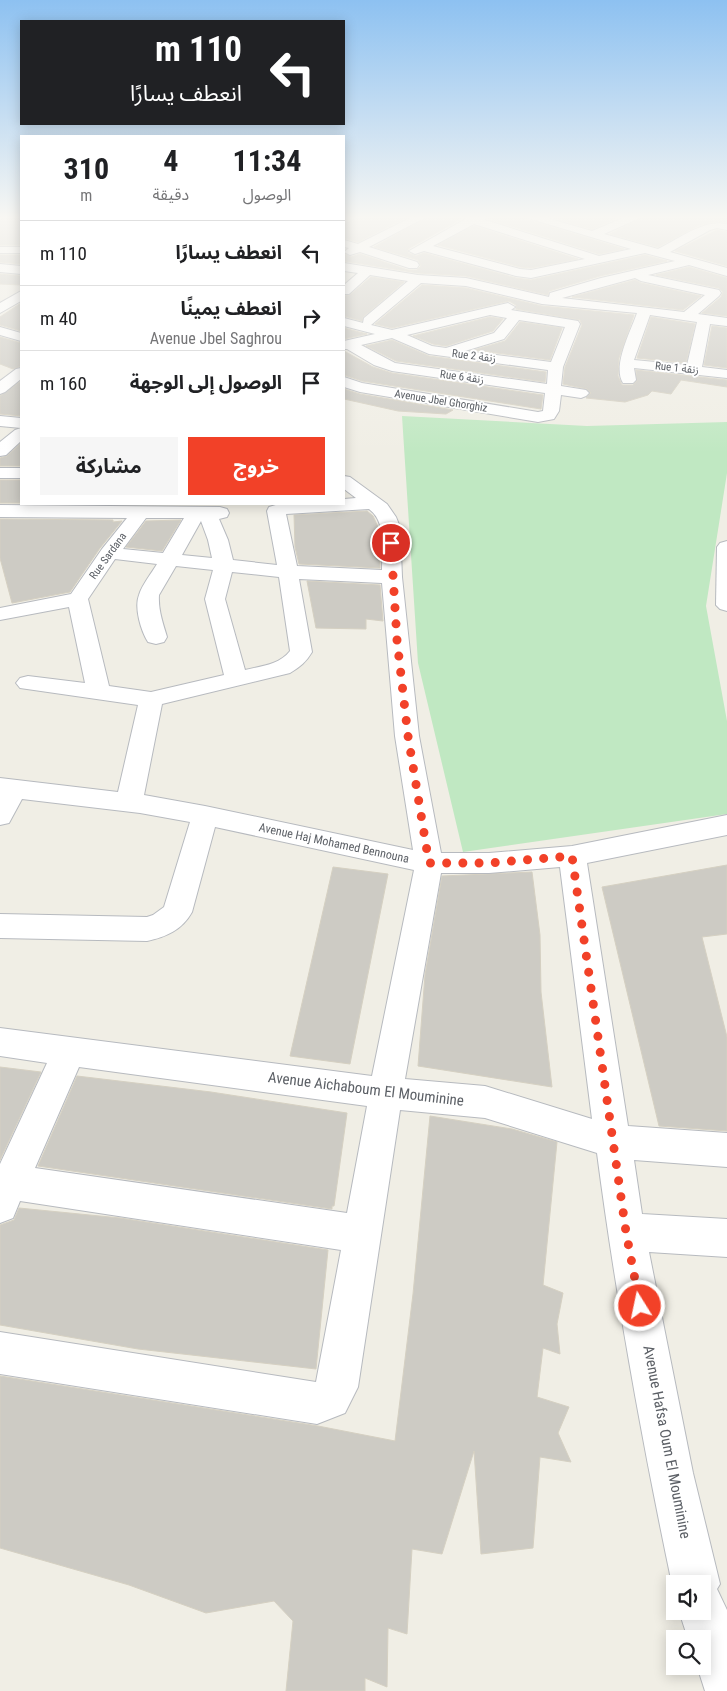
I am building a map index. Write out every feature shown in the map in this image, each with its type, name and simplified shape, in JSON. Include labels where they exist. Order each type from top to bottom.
[{"type":"street","points":[[355,336],[400,295]]},
{"type":"street","points":[[520,295],[542,300],[645,310],[727,322]]},
{"type":"street","points":[[355,336],[396,335],[559,295]]},
{"type":"street","points":[[687,316],[714,295]]},
{"type":"street","points":[[0,309],[20,296]]},
{"type":"street","points":[[628,380],[626,363],[645,310]]},
{"type":"street","points":[[490,311],[573,324],[556,367],[553,390]]},
{"type":"street","points":[[448,353],[457,348],[499,336],[516,314]]},
{"type":"street","points":[[694,370],[704,318]]},
{"type":"street","points":[[345,323],[355,336]]},
{"type":"street","points":[[0,330],[20,324]]},
{"type":"street","points":[[0,330],[20,337]]},
{"type":"street","name":"Rue 2 زنقة","points":[[396,335],[420,347],[448,353],[556,367]]},
{"type":"street","name":"Rue 6 زنقة","points":[[355,336],[379,362],[392,367],[581,393]]},
{"type":"street","name":"Rue 1 زنقة","points":[[626,363],[727,374]]},
{"type":"street","points":[[0,389],[17,371]]},
{"type":"street","name":"Avenue Jbel Ghorghiz","points":[[345,382],[360,387],[538,417],[548,416],[551,411],[553,390]]},
{"type":"street","points":[[0,421],[20,424]]},
{"type":"street","points":[[0,451],[20,435]]},
{"type":"street","points":[[0,473],[20,473]]},
{"type":"street","points":[[0,1353],[318,1403],[330,1398],[337,1387],[386,1093],[429,863],[408,736],[392,577],[391,527],[385,514],[345,482]]},
{"type":"street","points":[[345,504],[373,503]]},
{"type":"street","points":[[28,683],[150,699],[282,668],[294,661],[300,652],[288,572],[276,511],[287,507],[330,505]]},
{"type":"street","points":[[0,532],[6,511],[145,510],[208,513]]},
{"type":"street","name":"Rue Sardana","points":[[78,599],[109,553],[145,510]]},
{"type":"street","points":[[208,513],[218,540],[224,566],[215,599],[236,678]]},
{"type":"street","points":[[156,636],[150,620],[148,600],[154,584],[170,560],[208,513]]},
{"type":"street","points":[[727,547],[727,605]]},
{"type":"street","points":[[109,553],[288,572],[392,577]]},
{"type":"street","points":[[2,608],[78,599],[98,691]]},
{"type":"street","points":[[129,802],[150,699]]},
{"type":"street","points":[[0,816],[7,787]]},
{"type":"street","name":"Avenue Haj Mohamed Bennouna","points":[[7,787],[129,802],[205,815],[429,863],[489,863],[572,856],[727,825]]},
{"type":"street","points":[[0,926],[147,929],[169,922],[177,912],[205,815]]},
{"type":"street","name":"Avenue Hafsa Oum El Mouminine","points":[[572,856],[626,1232],[671,1472],[694,1575]]},
{"type":"street","name":"Avenue Aichaboum El Mouminine","points":[[0,1042],[386,1093],[485,1102],[614,1142],[727,1150]]},
{"type":"street","points":[[69,1051],[5,1194],[363,1234]]},
{"type":"street","points":[[626,1232],[727,1238]]},
{"type":"street","points":[[706,1620],[727,1683]]},
{"type":"green space","points":[[402,416],[587,426],[727,422],[727,473],[706,606],[727,721],[727,814],[463,852],[418,663]]},
{"type":"building","points":[[389,295],[363,317],[362,321],[345,316],[345,296]]},
{"type":"building","points":[[410,295],[495,295],[542,306],[634,315],[619,358],[618,376],[622,385],[633,385],[637,381],[636,370],[727,380],[727,387],[681,380],[671,394],[652,391],[648,395],[625,402],[586,398],[591,393],[587,389],[563,384],[565,367],[582,325],[580,320],[516,309],[516,305],[509,301],[392,328],[375,324]]},
{"type":"building","points":[[580,295],[701,296],[683,310],[572,297]]},
{"type":"building","points":[[722,295],[727,295],[727,316],[702,313]]},
{"type":"building","points":[[20,304],[20,331],[0,325],[0,317]]},
{"type":"building","points":[[490,317],[503,319],[493,331],[446,346],[433,344],[413,336]]},
{"type":"building","points":[[651,317],[695,324],[686,363],[637,358]]},
{"type":"building","points":[[520,322],[562,328],[550,360],[474,350],[505,341]]},
{"type":"building","points":[[712,326],[727,328],[727,368],[704,365]]},
{"type":"building","points":[[345,328],[367,334],[345,339]]},
{"type":"building","points":[[0,337],[20,343],[20,366],[13,369],[0,364]]},
{"type":"building","points":[[392,340],[429,356],[546,372],[545,382],[396,361],[366,346]]},
{"type":"building","points":[[345,352],[373,367],[392,373],[543,395],[541,409],[362,381],[345,375]]},
{"type":"building","points":[[20,382],[20,416],[0,414],[0,396]]},
{"type":"building","points":[[345,389],[360,394],[453,410],[446,414],[398,411],[345,399]]},
{"type":"building","points":[[20,444],[20,466],[0,466],[0,458],[7,456]]},
{"type":"building","points":[[0,480],[20,480],[20,503],[0,503]]},
{"type":"building","points":[[367,511],[373,516],[379,529],[380,568],[299,564],[295,547],[294,515]]},
{"type":"building","points":[[0,519],[122,521],[100,548],[70,592],[12,603],[0,558]]},
{"type":"building","points":[[181,520],[162,551],[126,547],[146,521]]},
{"type":"building","points":[[307,581],[380,585],[383,621],[366,619],[366,629],[316,628]]},
{"type":"building","points":[[727,865],[727,934],[702,937],[727,1037],[727,1131],[659,1126],[602,887]]},
{"type":"building","points":[[333,867],[388,874],[350,1064],[290,1056]]},
{"type":"building","points":[[532,872],[540,935],[541,992],[552,1087],[418,1066],[425,975],[442,876]]},
{"type":"building","points":[[0,1067],[41,1072],[0,1160]]},
{"type":"building","points":[[77,1076],[211,1092],[347,1113],[334,1206],[332,1206],[332,1209],[38,1166]]},
{"type":"building","points":[[430,1116],[512,1129],[557,1142],[543,1285],[563,1293],[557,1324],[560,1354],[543,1348],[537,1397],[569,1407],[558,1433],[571,1462],[540,1457],[533,1548],[481,1554],[474,1451],[442,1554],[412,1549],[407,1634],[388,1628],[387,1687],[365,1678],[365,1691],[286,1691],[293,1621],[274,1601],[206,1613],[129,1585],[0,1548],[0,1376],[318,1426],[395,1441],[413,1294]]},
{"type":"building","points":[[19,1208],[120,1218],[328,1250],[316,1369],[138,1349],[0,1325],[0,1225],[14,1220]]},
{"type":"route","points":[[391,543],[397,640],[408,736],[429,863],[489,863],[572,856],[626,1232],[640,1306]]}]
